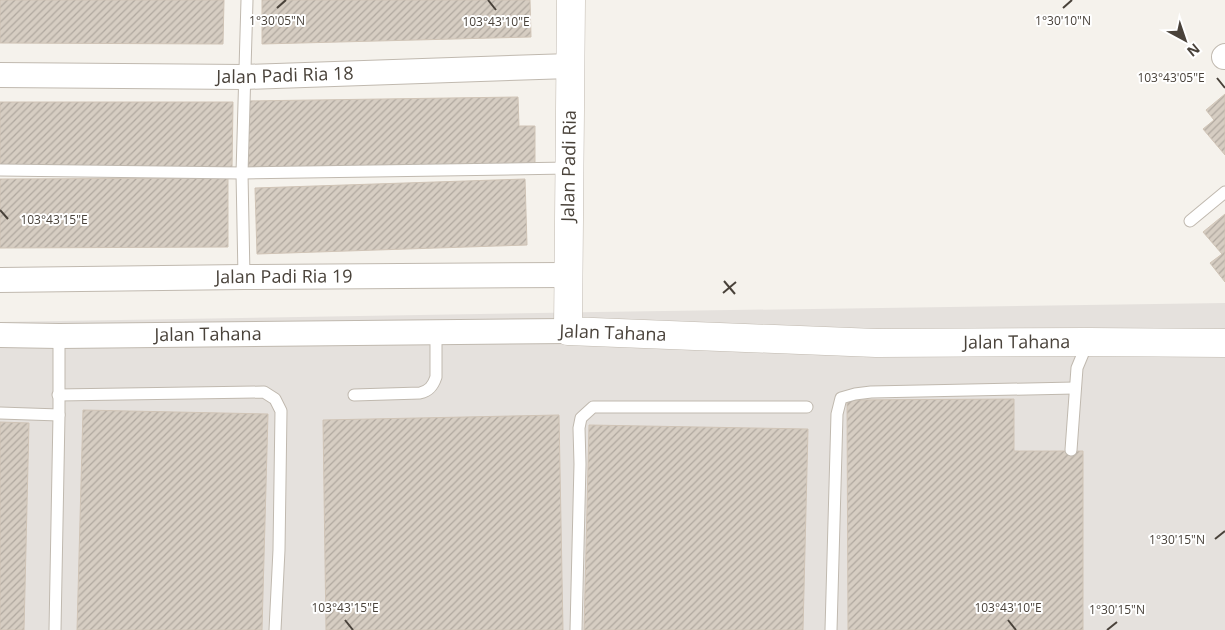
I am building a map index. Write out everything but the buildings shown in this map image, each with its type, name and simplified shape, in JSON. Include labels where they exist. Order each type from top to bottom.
[{"type":"street","name":"Jalan Padi Ria","points":[[568,331],[571,0]]},
{"type":"street","name":"Jalan Padi Ria 18","points":[[0,74],[244,77],[570,66]]},
{"type":"street","name":"Jalan Padi Ria 19","points":[[0,280],[568,275]]},
{"type":"street","name":"Jalan Tahana","points":[[0,335],[568,331],[876,343],[1225,343]]},
{"type":"lane","points":[[244,277],[242,173],[246,0]]},
{"type":"lane","points":[[0,170],[242,173],[570,168]]},
{"type":"lane","points":[[1190,221],[1225,192]]},
{"type":"lane","points":[[354,395],[426,392],[431,388],[436,377],[436,332]]},
{"type":"lane","points":[[55,630],[59,415],[58,336]]},
{"type":"lane","points":[[1071,450],[1077,368],[1088,342]]},
{"type":"lane","points":[[831,630],[837,414],[841,398],[871,392],[1075,388]]},
{"type":"lane","points":[[58,395],[264,392],[275,399],[281,411],[279,550],[275,630]]},
{"type":"lane","points":[[576,630],[580,464],[579,428],[581,418],[593,407],[807,407]]},
{"type":"lane","points":[[0,413],[59,415]]},
{"type":"shaded area","points":[[1225,303],[1225,630],[0,630],[0,322]]}]
